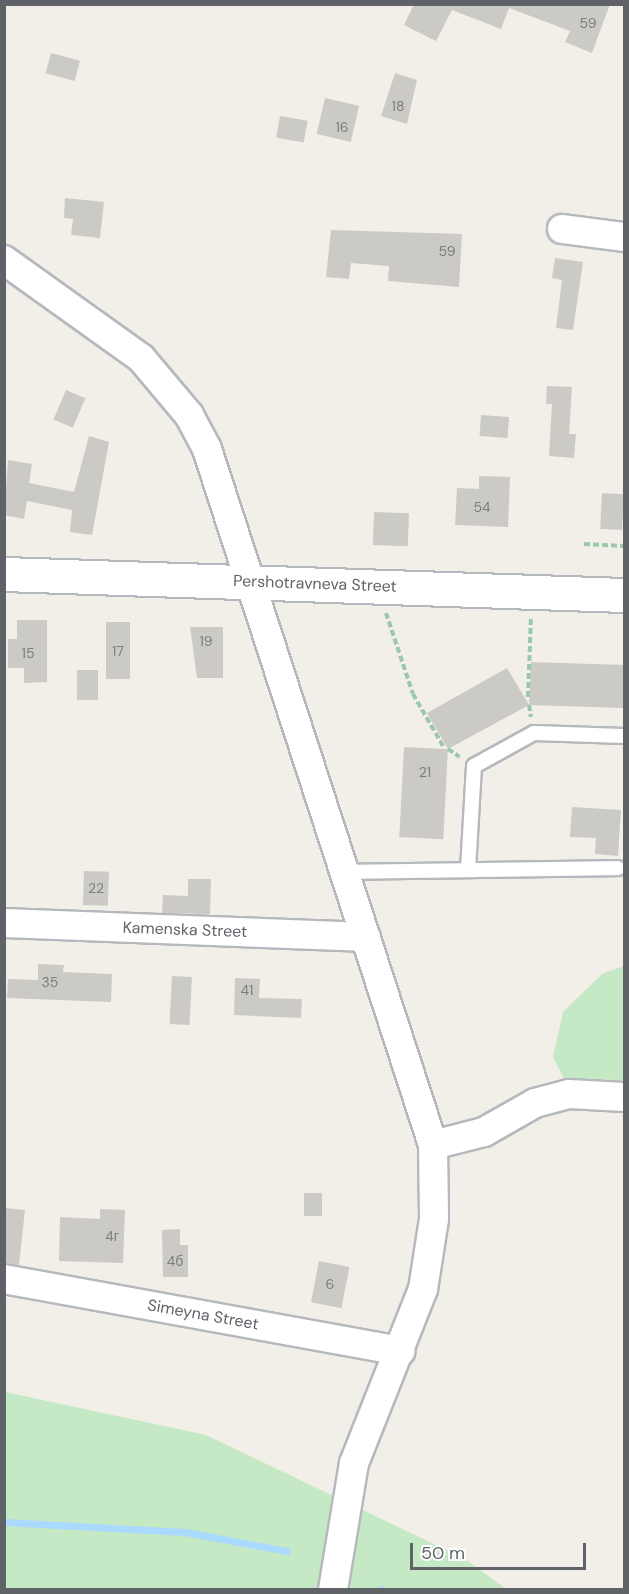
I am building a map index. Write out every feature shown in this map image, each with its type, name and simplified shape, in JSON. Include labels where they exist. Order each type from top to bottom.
[{"type":"street","points":[[562,229],[624,237]]},
{"type":"street","points":[[4,260],[111,333],[167,385],[207,449],[433,1145],[434,1219],[423,1289],[401,1351],[377,1396],[354,1463],[333,1590]]},
{"type":"street","name":"Pershotravneva Street","points":[[4,574],[624,595]]},
{"type":"street","name":"Kamenska Street","points":[[4,923],[366,937]]},
{"type":"street","points":[[433,1145],[484,1132],[535,1103],[569,1094],[624,1097]]},
{"type":"street","name":"Simeyna Street","points":[[4,1279],[401,1351]]},
{"type":"lane","points":[[468,870],[474,766],[534,733],[624,736]]},
{"type":"lane","points":[[345,872],[618,868]]},
{"type":"path","points":[[584,544],[624,546]]},
{"type":"path","points":[[377,586],[413,694],[443,746]]},
{"type":"path","points":[[528,698],[532,592]]},
{"type":"green space","points":[[624,966],[624,1080],[564,1079],[553,1057],[563,1012],[602,974]]},
{"type":"green space","points":[[5,1392],[206,1435],[465,1559],[506,1589],[5,1590]]},
{"type":"building","points":[[414,4],[610,4],[592,53],[565,42],[570,31],[509,8],[501,29],[452,10],[436,41],[404,25]]},
{"type":"building","points":[[51,53],[80,61],[75,81],[46,73]]},
{"type":"building","points":[[395,73],[417,80],[407,124],[381,116]]},
{"type":"building","points":[[325,98],[359,106],[351,142],[317,134]]},
{"type":"building","points":[[280,116],[308,121],[304,143],[276,138]]},
{"type":"building","points":[[65,198],[104,202],[100,238],[71,235],[73,219],[64,218]]},
{"type":"building","points":[[331,230],[462,234],[459,287],[388,281],[389,266],[351,263],[349,279],[326,277]]},
{"type":"building","points":[[555,258],[583,262],[573,330],[556,328],[562,280],[552,278]]},
{"type":"building","points":[[547,386],[572,387],[569,434],[576,434],[574,458],[549,456],[552,404],[546,404]]},
{"type":"building","points":[[66,390],[85,398],[73,428],[53,419]]},
{"type":"building","points":[[481,415],[509,417],[507,438],[480,436]]},
{"type":"building","points":[[89,436],[109,442],[92,535],[70,532],[72,510],[27,501],[24,519],[4,515],[8,460],[32,464],[29,483],[74,492]]},
{"type":"building","points":[[479,476],[510,477],[508,527],[455,525],[457,488],[479,489]]},
{"type":"building","points":[[602,493],[624,494],[622,530],[600,529]]},
{"type":"building","points":[[374,512],[409,513],[408,546],[373,545]]},
{"type":"building","points":[[17,620],[47,620],[47,682],[24,683],[24,668],[8,668],[8,639],[17,639]]},
{"type":"building","points":[[106,622],[130,622],[130,679],[106,679]]},
{"type":"building","points":[[190,627],[223,627],[223,678],[197,678]]},
{"type":"building","points":[[531,662],[624,665],[624,708],[529,705]]},
{"type":"building","points":[[507,668],[529,705],[448,749],[427,713]]},
{"type":"building","points":[[77,670],[98,670],[98,700],[77,700]]},
{"type":"building","points":[[404,747],[448,749],[443,839],[399,837]]},
{"type":"building","points":[[572,807],[621,810],[618,856],[595,854],[596,838],[570,837]]},
{"type":"building","points":[[84,871],[109,872],[108,906],[83,905]]},
{"type":"building","points":[[188,879],[211,879],[210,914],[162,913],[163,895],[188,896]]},
{"type":"building","points":[[38,964],[64,965],[63,972],[112,974],[111,1002],[7,998],[8,979],[38,980]]},
{"type":"building","points":[[172,976],[192,977],[189,1025],[169,1024]]},
{"type":"building","points":[[235,978],[260,979],[259,998],[302,999],[301,1018],[234,1015]]},
{"type":"building","points":[[304,1193],[322,1193],[322,1216],[304,1216]]},
{"type":"building","points":[[4,1208],[25,1210],[19,1265],[4,1263]]},
{"type":"building","points":[[100,1209],[125,1210],[123,1263],[59,1261],[60,1217],[100,1219]]},
{"type":"building","points":[[180,1229],[180,1245],[188,1245],[188,1277],[163,1277],[162,1230]]},
{"type":"building","points":[[319,1261],[349,1267],[341,1308],[311,1302]]},
{"type":"waterway","points":[[4,1522],[185,1532],[287,1551]]}]
